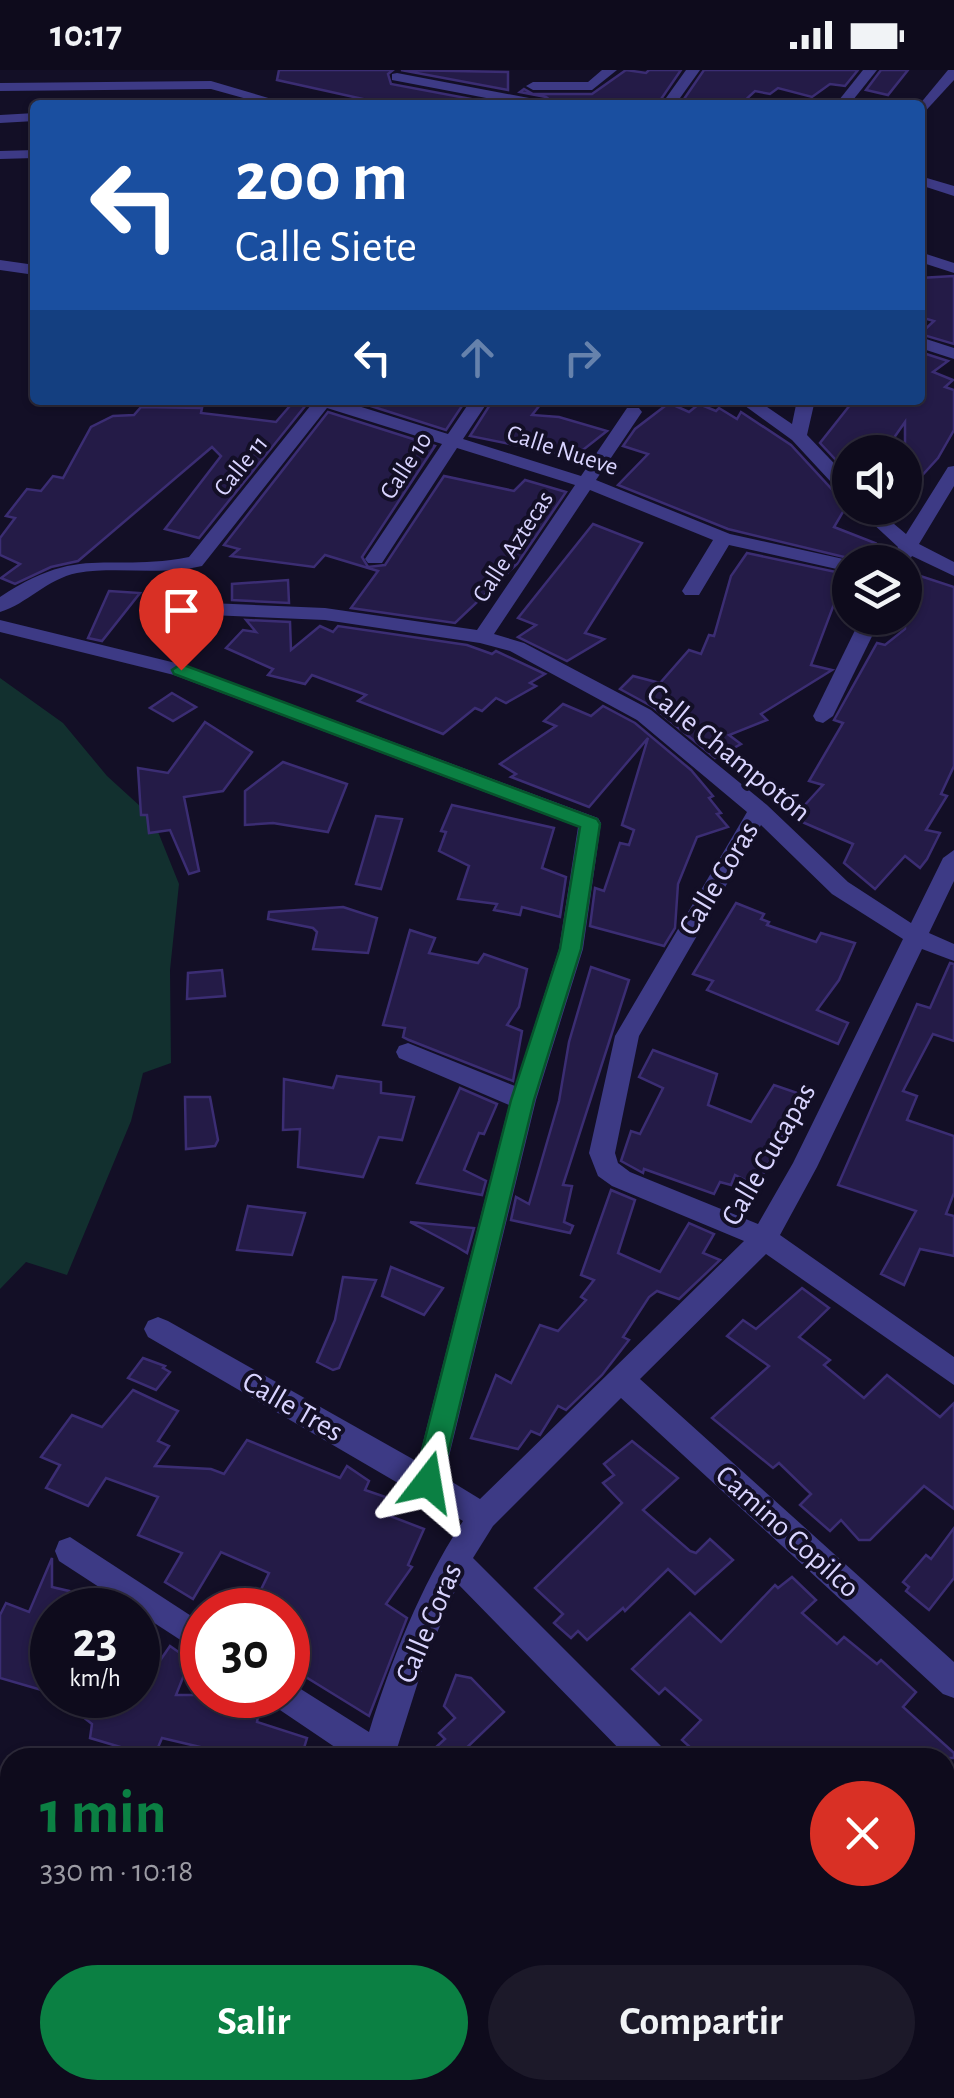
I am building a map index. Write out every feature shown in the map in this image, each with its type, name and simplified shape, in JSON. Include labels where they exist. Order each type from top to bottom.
[{"type":"street","points":[[537,100],[529,82],[592,86],[610,70]]},
{"type":"street","points":[[672,100],[693,70]]},
{"type":"street","points":[[845,100],[863,71]]},
{"type":"street","points":[[925,107],[954,72]]},
{"type":"street","points":[[396,78],[517,100]]},
{"type":"street","points":[[0,87],[211,85],[266,100]]},
{"type":"street","points":[[934,96],[954,94]]},
{"type":"street","points":[[0,119],[30,117]]},
{"type":"street","points":[[0,156],[30,154]]},
{"type":"street","points":[[925,182],[954,191]]},
{"type":"street","points":[[925,259],[954,268]]},
{"type":"street","points":[[0,266],[30,269]]},
{"type":"street","points":[[925,344],[954,354]]},
{"type":"street","name":"Calle 11","points":[[0,606],[60,572],[83,567],[168,569],[195,562],[320,405]]},
{"type":"street","name":"Calle Nueve","points":[[341,405],[642,502],[724,538],[832,562]]},
{"type":"street","name":"Calle 10","points":[[375,559],[476,405]]},
{"type":"street","points":[[753,405],[798,436],[832,473]]},
{"type":"street","points":[[798,436],[805,405]]},
{"type":"street","name":"Calle Aztecas","points":[[482,638],[632,412]]},
{"type":"street","points":[[909,545],[954,471]]},
{"type":"street","points":[[879,525],[896,545]]},
{"type":"street","points":[[692,591],[724,538]]},
{"type":"street","points":[[922,560],[954,570]]},
{"type":"street","name":"Calle Champotón","points":[[210,609],[325,614],[517,647],[644,715],[759,810],[840,888],[918,938],[954,952]]},
{"type":"street","points":[[0,626],[181,670],[590,824],[571,949],[523,1100],[428,1482],[482,1517]]},
{"type":"street","points":[[823,716],[864,635]]},
{"type":"street","name":"Calle Coras","points":[[759,810],[628,1036],[602,1153],[607,1168],[621,1179],[764,1238]]},
{"type":"street","name":"Calle Cucapas","points":[[482,1517],[764,1238],[804,1168],[954,858]]},
{"type":"street","points":[[408,1052],[523,1100]]},
{"type":"street","points":[[764,1238],[954,1373]]},
{"type":"street","name":"Calle Tres","points":[[158,1329],[428,1482]]},
{"type":"street","name":"Camino Copilco","points":[[621,1380],[954,1683]]},
{"type":"street","name":"Calle Coras","points":[[381,1748],[410,1652],[454,1559],[482,1517]]},
{"type":"street","points":[[70,1551],[180,1625]]},
{"type":"street","points":[[454,1559],[641,1748]]},
{"type":"street","points":[[310,1712],[364,1748]]},
{"type":"green space","points":[[0,678],[63,723],[107,776],[152,817],[179,884],[170,970],[171,1063],[143,1073],[131,1121],[67,1275],[26,1262],[0,1289]]},
{"type":"building","points":[[279,70],[393,70],[388,74],[391,84],[476,100],[367,100],[277,80]]},
{"type":"building","points":[[401,70],[508,72],[508,90]]},
{"type":"building","points":[[626,70],[681,70],[660,100],[550,100],[520,92],[524,89],[533,94],[592,94]]},
{"type":"building","points":[[704,70],[858,70],[845,86],[830,84],[812,97],[778,88],[770,94],[755,91],[745,100],[684,99]]},
{"type":"building","points":[[881,70],[908,70],[888,95],[866,90]]},
{"type":"building","points":[[954,276],[954,344],[925,335],[925,329],[934,321],[925,318],[925,278]]},
{"type":"building","points":[[925,354],[948,361],[933,372],[953,380],[945,387],[954,390],[954,430],[938,458],[922,475],[922,435],[905,435],[905,422],[896,435],[832,435],[832,456],[820,443],[850,405],[925,405]]},
{"type":"building","points":[[291,405],[306,405],[199,538],[165,529],[221,456],[212,447],[78,561],[51,567],[15,584],[1,578],[20,564],[0,555],[0,538],[15,518],[6,516],[27,489],[41,491],[53,476],[63,478],[91,427],[113,416],[134,415],[141,407],[202,408],[201,413],[276,422]]},
{"type":"building","points":[[368,405],[463,405],[446,430]]},
{"type":"building","points":[[490,405],[540,405],[532,415],[559,417],[607,431],[574,457],[470,436]]},
{"type":"building","points":[[666,405],[689,412],[698,405],[716,411],[719,408],[737,419],[741,412],[791,445],[832,489],[834,527],[875,543],[832,545],[832,554],[728,529],[618,485],[648,454],[623,446],[635,429]]},
{"type":"building","points":[[328,412],[435,446],[362,557],[368,567],[385,565],[444,476],[514,491],[525,480],[566,492],[517,564],[455,623],[351,608],[378,571],[325,555],[314,567],[231,556],[239,549],[224,545]]},
{"type":"building","points":[[593,524],[642,543],[585,633],[604,639],[567,661],[518,637],[536,625],[518,618]]},
{"type":"building","points":[[747,553],[832,571],[832,609],[811,665],[832,670],[761,714],[767,720],[729,735],[741,744],[715,758],[653,707],[620,689],[633,676],[660,683],[689,650],[701,654],[709,635],[714,636],[731,576]]},
{"type":"building","points":[[922,577],[954,587],[954,766],[941,794],[947,796],[926,830],[940,833],[920,868],[905,856],[875,889],[844,863],[853,844],[793,818],[823,785],[809,781],[843,723],[834,720],[877,643],[885,645],[898,635],[922,635]]},
{"type":"building","points":[[288,580],[289,603],[232,600],[232,584]]},
{"type":"building","points":[[109,591],[140,593],[102,641],[88,638]]},
{"type":"building","points":[[246,620],[290,622],[291,650],[320,626],[333,632],[338,626],[467,645],[492,654],[496,651],[545,674],[530,683],[536,686],[506,703],[496,698],[482,711],[475,708],[443,734],[358,701],[366,695],[312,675],[305,684],[268,675],[273,669],[226,648],[243,630],[256,632]]},
{"type":"building","points":[[172,693],[196,707],[173,721],[150,708]]},
{"type":"building","points":[[563,704],[591,716],[603,706],[635,723],[691,770],[713,796],[709,798],[728,827],[697,837],[678,884],[675,928],[664,946],[590,926],[595,888],[604,891],[620,843],[629,845],[634,830],[622,825],[648,738],[589,807],[511,777],[516,774],[500,764],[556,726],[544,721]]},
{"type":"building","points":[[205,722],[252,752],[223,791],[184,797],[199,871],[189,874],[170,830],[149,833],[147,815],[141,815],[138,768],[168,773]]},
{"type":"building","points":[[283,762],[347,784],[328,832],[273,823],[245,825],[245,791]]},
{"type":"building","points":[[452,805],[554,828],[542,868],[566,877],[560,917],[522,907],[520,915],[494,910],[497,904],[458,899],[469,866],[439,851],[446,832],[441,831]]},
{"type":"building","points":[[376,816],[402,819],[381,889],[356,884]]},
{"type":"building","points":[[736,903],[764,914],[761,919],[769,922],[767,925],[816,942],[821,933],[855,943],[839,980],[817,1010],[848,1023],[838,1044],[707,990],[713,981],[693,974]]},
{"type":"building","points":[[343,907],[377,918],[368,953],[313,949],[317,932],[313,928],[268,919],[269,912]]},
{"type":"building","points":[[410,930],[435,938],[429,953],[478,963],[484,954],[527,969],[519,1007],[507,1025],[522,1031],[513,1081],[409,1040],[403,1037],[405,1028],[383,1025]]},
{"type":"building","points":[[950,963],[954,964],[954,1041],[933,1034],[903,1091],[917,1096],[907,1120],[954,1136],[954,1193],[946,1214],[954,1216],[954,1256],[920,1249],[904,1285],[881,1274],[916,1211],[838,1185],[917,1004],[930,1008]]},
{"type":"building","points":[[591,967],[629,980],[563,1185],[572,1186],[564,1222],[573,1226],[570,1233],[511,1220],[516,1197],[529,1204]]},
{"type":"building","points":[[222,970],[225,996],[187,999],[188,973]]},
{"type":"building","points":[[653,1050],[717,1074],[708,1105],[751,1122],[774,1085],[803,1095],[757,1186],[735,1175],[731,1185],[720,1182],[714,1194],[644,1169],[643,1173],[621,1161],[631,1131],[640,1134],[663,1088],[639,1077]]},
{"type":"building","points":[[337,1076],[381,1082],[381,1093],[414,1097],[402,1140],[379,1137],[363,1177],[298,1167],[300,1129],[283,1130],[284,1079],[333,1088]]},
{"type":"building","points":[[460,1088],[497,1104],[484,1134],[479,1133],[464,1170],[486,1181],[482,1195],[417,1183]]},
{"type":"building","points":[[185,1097],[210,1097],[218,1140],[215,1146],[186,1149]]},
{"type":"building","points":[[611,1190],[635,1200],[618,1253],[660,1272],[689,1223],[714,1234],[703,1253],[720,1260],[679,1299],[657,1291],[649,1297],[623,1337],[629,1340],[602,1375],[566,1410],[558,1406],[540,1435],[531,1431],[518,1449],[471,1438],[496,1375],[511,1383],[540,1325],[558,1331],[586,1300],[581,1297],[594,1280],[581,1275]]},
{"type":"building","points":[[248,1206],[305,1213],[292,1255],[237,1250]]},
{"type":"building","points":[[410,1222],[474,1228],[467,1253],[457,1247]]},
{"type":"building","points":[[391,1267],[443,1288],[424,1315],[382,1296]]},
{"type":"building","points":[[343,1277],[376,1280],[339,1368],[333,1370],[317,1362],[335,1320]]},
{"type":"building","points":[[802,1288],[829,1308],[799,1337],[830,1360],[824,1365],[864,1398],[887,1375],[940,1417],[954,1403],[954,1509],[924,1486],[870,1540],[859,1540],[841,1520],[830,1531],[800,1505],[811,1494],[779,1463],[773,1468],[712,1418],[769,1366],[727,1336],[743,1320],[756,1329]]},
{"type":"building","points":[[143,1358],[165,1366],[170,1372],[156,1390],[128,1378]]},
{"type":"building","points":[[133,1390],[178,1411],[158,1441],[169,1446],[155,1466],[211,1469],[224,1474],[247,1440],[340,1478],[347,1466],[369,1481],[365,1490],[397,1501],[390,1516],[424,1529],[408,1565],[412,1567],[386,1604],[407,1618],[369,1716],[310,1680],[310,1588],[262,1588],[269,1573],[221,1552],[200,1588],[180,1588],[180,1591],[165,1582],[182,1553],[138,1535],[158,1497],[106,1478],[88,1506],[46,1488],[60,1465],[41,1457],[72,1415],[102,1427]]},
{"type":"building","points":[[632,1441],[678,1478],[643,1510],[690,1551],[696,1553],[710,1539],[733,1560],[695,1594],[668,1569],[625,1611],[623,1608],[587,1640],[578,1631],[571,1638],[554,1623],[563,1614],[535,1588],[622,1503],[603,1483],[614,1475],[604,1464]]},
{"type":"building","points":[[954,1528],[954,1578],[929,1610],[906,1591],[909,1587],[903,1582],[926,1555],[931,1559]]},
{"type":"building","points":[[52,1558],[52,1587],[56,1588],[39,1588]]},
{"type":"building","points":[[792,1577],[816,1600],[802,1613],[837,1644],[844,1637],[877,1664],[881,1660],[916,1692],[903,1707],[948,1748],[691,1748],[682,1740],[701,1720],[665,1688],[659,1694],[632,1669],[690,1613],[721,1642],[775,1585],[778,1588]]},
{"type":"building","points":[[6,1603],[29,1612],[30,1687],[0,1678],[0,1615]]},
{"type":"building","points":[[170,1646],[180,1653],[180,1685],[176,1695],[180,1695],[180,1718],[258,1718],[257,1722],[307,1738],[304,1748],[204,1748],[162,1738],[158,1748],[124,1748],[90,1738],[92,1724],[84,1718],[160,1718],[160,1661]]},
{"type":"building","points":[[456,1675],[471,1678],[504,1712],[466,1748],[435,1748],[445,1739],[439,1733],[455,1718],[444,1706]]},
{"type":"route","points":[[181,670],[584,819],[592,830],[571,949],[523,1100],[428,1482]]}]
